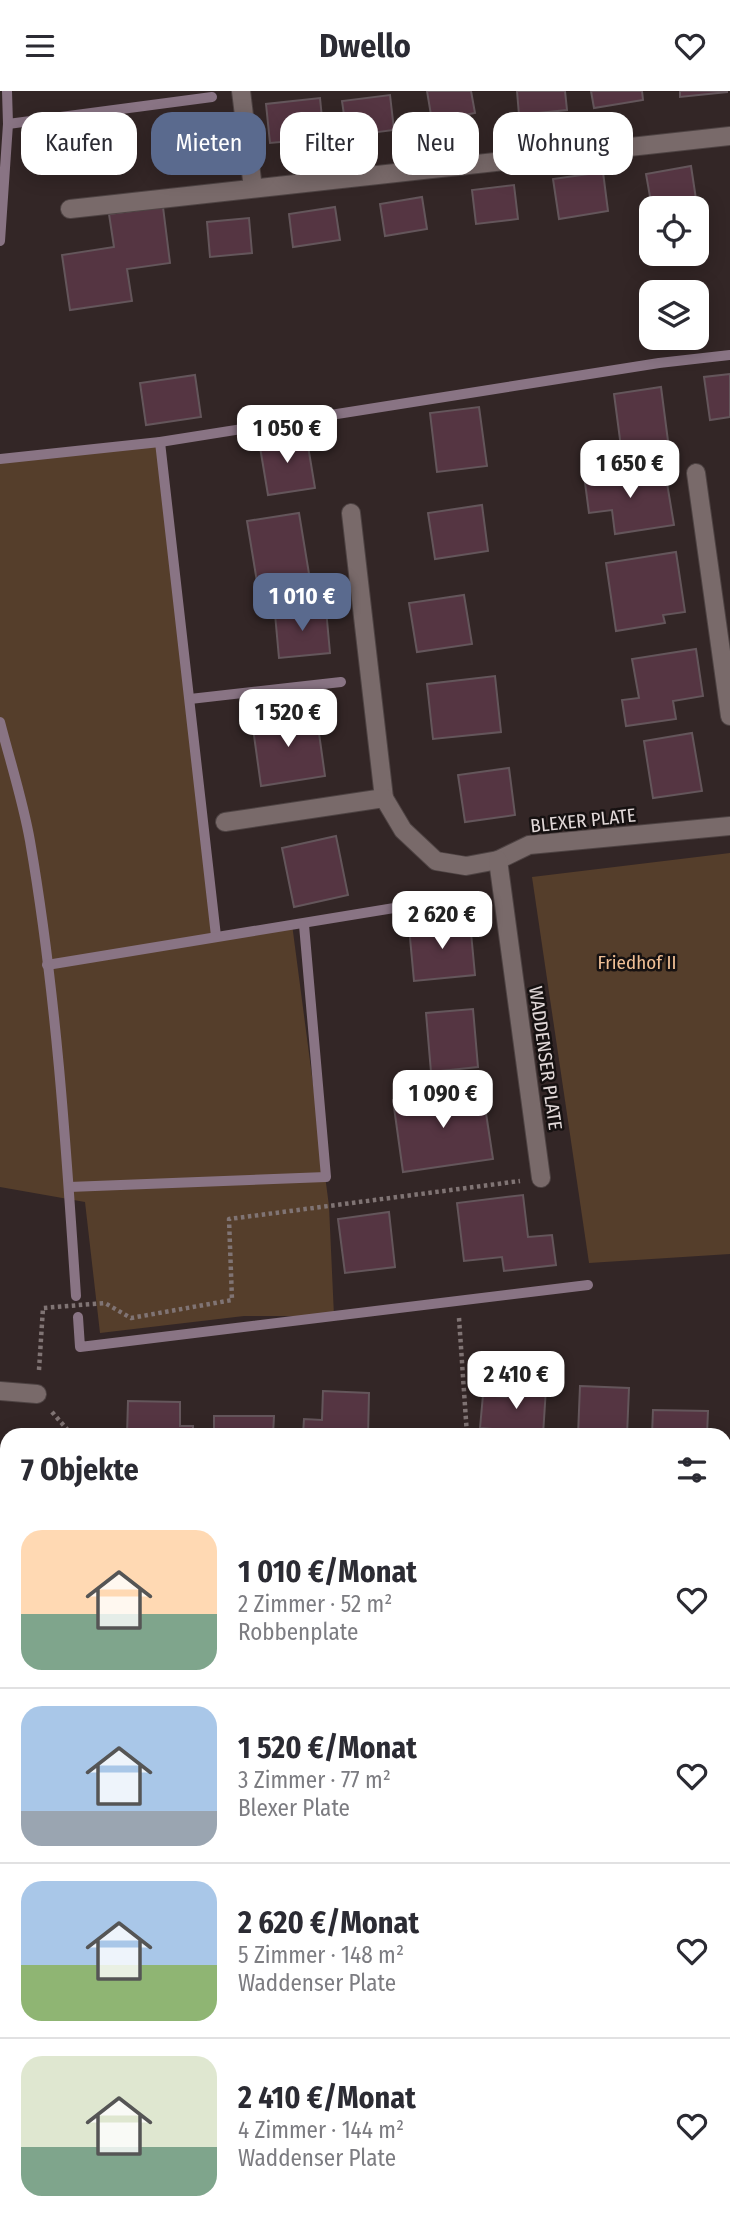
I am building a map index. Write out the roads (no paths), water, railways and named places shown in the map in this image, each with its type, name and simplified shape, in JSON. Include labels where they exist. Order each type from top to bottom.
[{"type":"street","points":[[241,91],[253,188]]},
{"type":"street","points":[[70,209],[730,136]]},
{"type":"street","points":[[696,473],[730,716]]},
{"type":"street","points":[[225,822],[384,798],[351,513]]},
{"type":"street","name":"BLEXER PLATE","points":[[384,798],[403,830],[436,861],[466,866],[498,860],[529,845],[730,826]]},
{"type":"street","name":"WADDENSER PLATE","points":[[498,860],[541,1178]]},
{"type":"street","points":[[0,1391],[37,1394]]},
{"type":"waterway","points":[[0,241],[8,124],[7,91]]},
{"type":"waterway","points":[[8,124],[212,97]]},
{"type":"waterway","points":[[0,459],[160,442],[659,363],[730,355]]},
{"type":"waterway","points":[[160,442],[216,936]]},
{"type":"waterway","points":[[190,699],[341,682]]},
{"type":"waterway","points":[[0,722],[27,826],[47,954],[64,1125],[76,1296]]},
{"type":"waterway","points":[[47,965],[461,897]]},
{"type":"waterway","points":[[69,1187],[326,1177],[304,925]]},
{"type":"waterway","points":[[78,1317],[80,1347],[588,1285]]},
{"type":"park label","name":"Friedhof II","points":[[637,962]]}]
